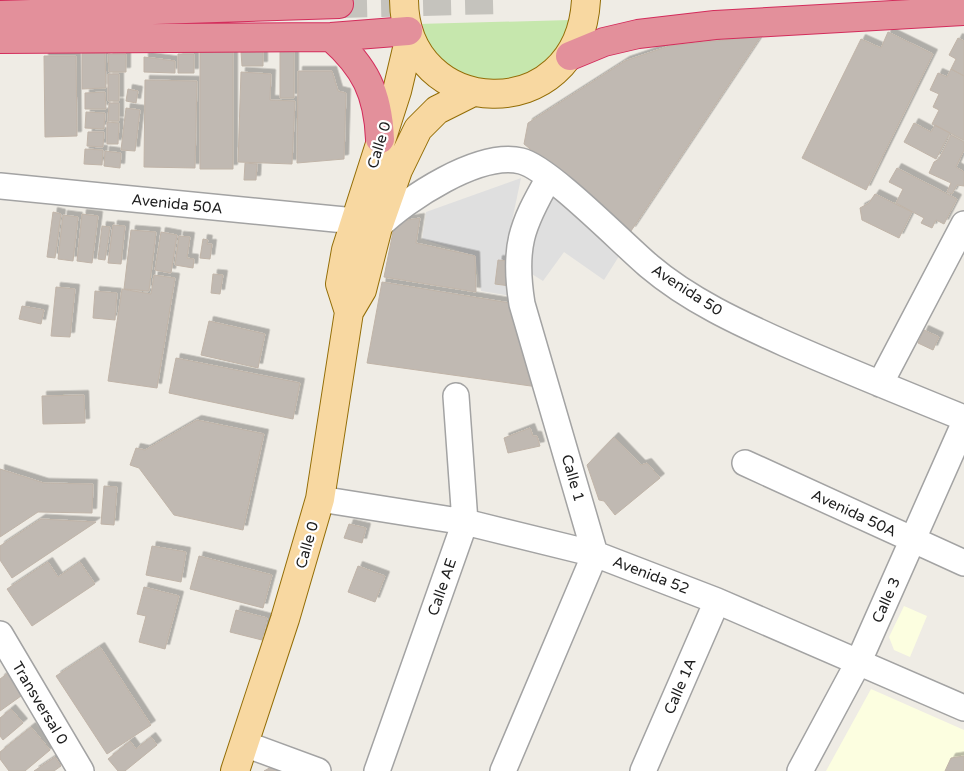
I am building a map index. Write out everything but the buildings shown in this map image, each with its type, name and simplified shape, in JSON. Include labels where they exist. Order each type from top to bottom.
[{"type":"highway","points":[[0,15],[339,4]]},
{"type":"highway","points":[[570,56],[604,42],[638,34],[715,25],[964,11]]},
{"type":"highway","points":[[0,38],[331,37],[409,33]]},
{"type":"highway","points":[[331,37],[363,71],[373,93],[379,116],[380,139]]},
{"type":"main road","points":[[404,0],[409,33],[420,55],[435,72],[453,84],[473,92],[495,94],[517,92],[537,84],[555,72],[570,56],[579,38],[585,19],[586,0]]},
{"type":"main road","name":"Calle 0","points":[[366,224],[380,139],[397,91],[409,33]]},
{"type":"main road","name":"Calle 0","points":[[235,771],[320,499],[349,312],[340,284],[346,250],[366,224],[398,170],[418,129],[437,110],[473,92]]},
{"type":"street","name":"Avenida 50","points":[[366,224],[431,187],[480,166],[505,159],[522,161],[549,178],[650,267],[686,292],[736,322],[964,418]]},
{"type":"street","points":[[398,170],[413,182],[431,187]]},
{"type":"street","name":"Calle 1","points":[[549,178],[528,214],[518,246],[518,278],[522,304],[595,554]]},
{"type":"street","name":"Avenida 50A","points":[[0,186],[366,224]]},
{"type":"street","points":[[880,384],[964,224]]},
{"type":"street","name":"Calle AE","points":[[377,771],[465,522],[456,396]]},
{"type":"street","name":"Calle 3","points":[[800,771],[858,662],[914,540],[964,424]]},
{"type":"street","name":"Avenida 50A","points":[[745,463],[964,563]]},
{"type":"street","name":"Avenida 52","points":[[320,499],[465,522],[595,554],[717,601],[964,708]]},
{"type":"street","points":[[503,771],[595,554]]},
{"type":"street","name":"Calle 1A","points":[[644,771],[717,601]]},
{"type":"street","name":"Transversal 0","points":[[0,634],[81,771]]},
{"type":"street","points":[[245,744],[318,771]]},
{"type":"shaded area","points":[[521,178],[508,240],[511,296],[481,291],[475,256],[422,239],[426,212]]},
{"type":"shaded area","points":[[551,193],[621,253],[604,280],[564,252],[543,281],[527,271],[537,218]]},
{"type":"shaded area","points":[[904,606],[927,616],[910,657],[894,650],[889,637]]},
{"type":"shaded area","points":[[871,689],[964,730],[964,771],[826,771]]},
{"type":"green space","points":[[571,20],[563,44],[542,69],[494,86],[439,65],[417,24]]},
{"type":"tunnel","points":[[339,4],[500,0]]}]
